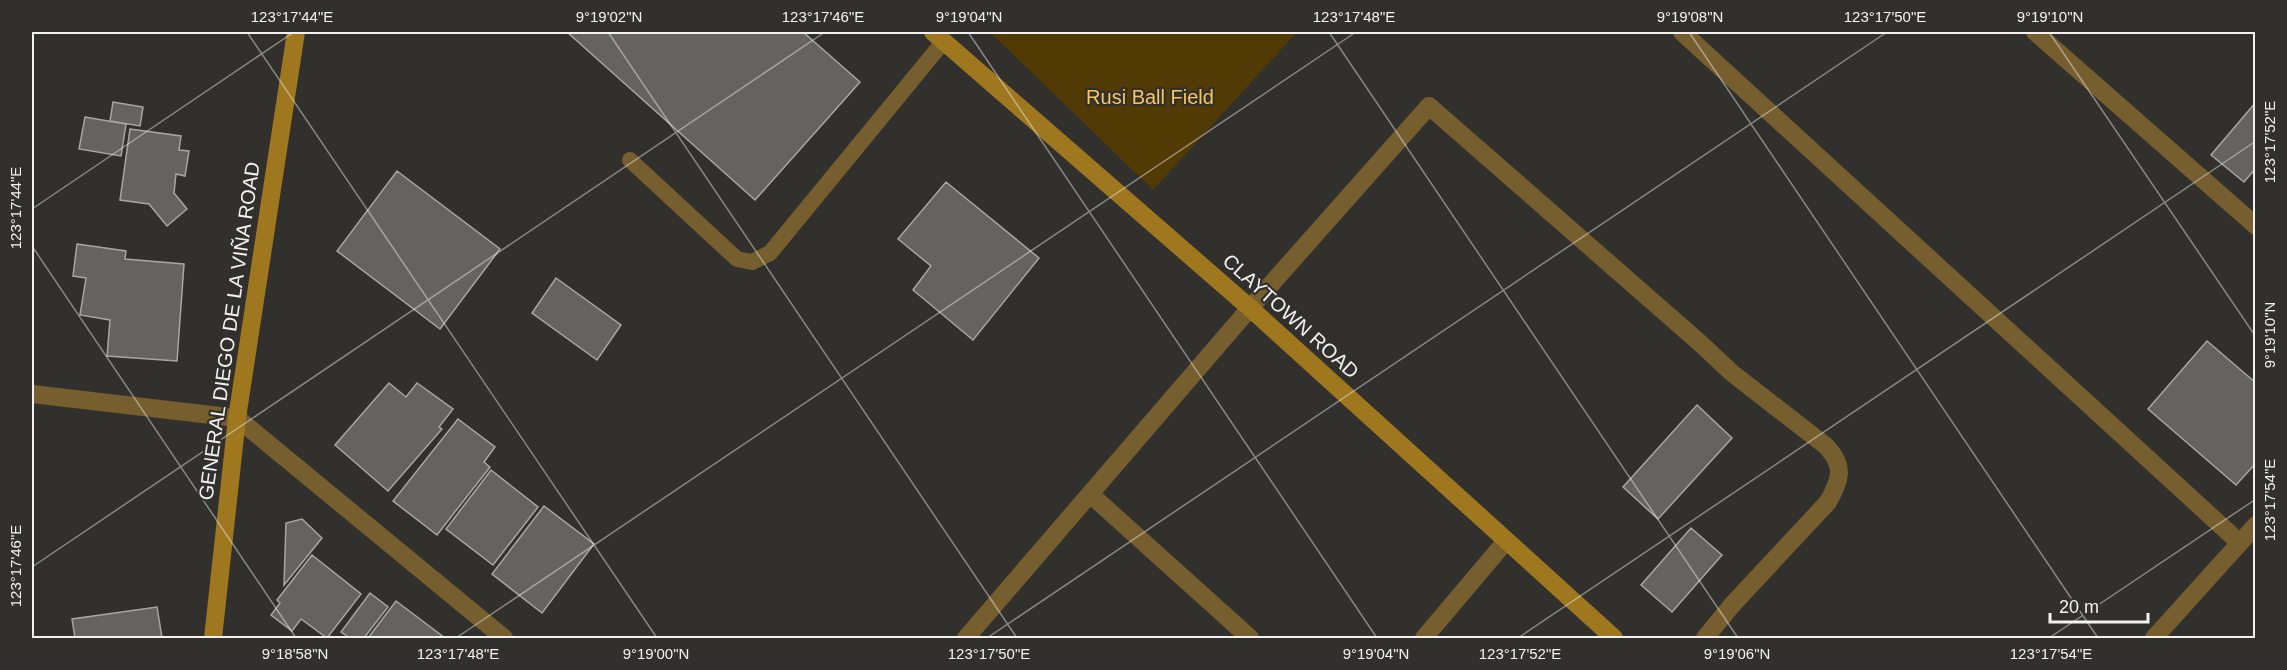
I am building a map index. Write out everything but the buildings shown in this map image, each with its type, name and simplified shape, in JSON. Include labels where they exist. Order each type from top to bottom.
[{"type":"street","name":"GENERAL DIEGO DE LA VIÑA ROAD","points":[[213,639],[237,418],[296,32]]},
{"type":"street","points":[[1682,32],[2240,543]]},
{"type":"street","points":[[2035,32],[2256,226]]},
{"type":"street","name":"CLAYTOWN ROAD","points":[[939,36],[1250,308],[1614,639]]},
{"type":"street","points":[[966,639],[1250,308],[1428,106],[1701,343],[1732,373],[1826,446],[1837,458],[1839,477],[1837,487],[1828,502],[1732,605],[1705,639]]},
{"type":"street","points":[[32,394],[237,418],[504,639]]},
{"type":"street","points":[[1090,494],[1250,639]]},
{"type":"street","points":[[2154,639],[2256,525]]},
{"type":"street","points":[[1424,639],[1506,541]]},
{"type":"lane","points":[[630,160],[737,259],[752,262],[770,253],[939,36]]},
{"type":"green space","name":"Rusi Ball Field","points":[[990,32],[1297,32],[1153,190]]}]
